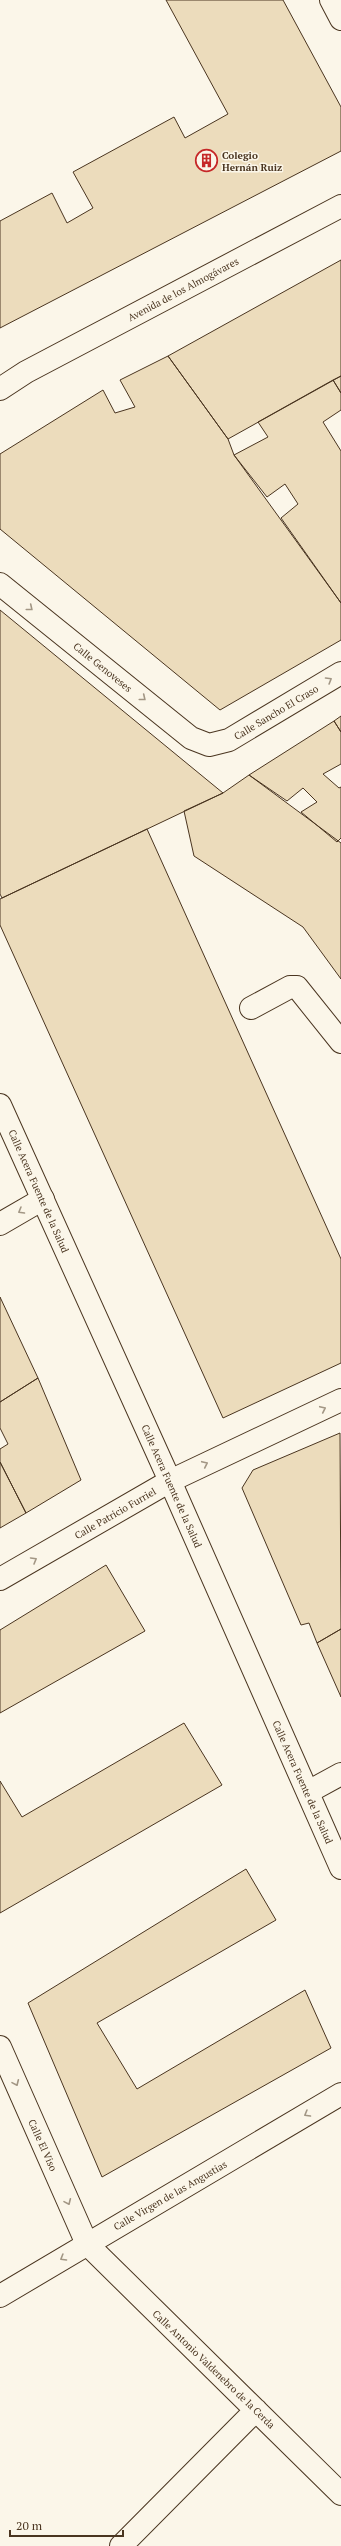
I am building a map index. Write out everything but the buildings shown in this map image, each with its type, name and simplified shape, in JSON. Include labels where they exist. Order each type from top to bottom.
[{"type":"street","points":[[331,0],[341,19]]},
{"type":"street","name":"Avenida de los Almogávares","points":[[0,389],[26,372],[341,206]]},
{"type":"street","name":"Avenida de los Almogávares","points":[[0,377],[26,372]]},
{"type":"street","name":"Calle Genoveses","points":[[0,584],[191,738],[209,745]]},
{"type":"street","name":"Calle Sancho El Craso","points":[[209,745],[229,740],[341,673]]},
{"type":"street","points":[[251,1008],[290,987],[297,987],[341,1042]]},
{"type":"street","name":"Calle Acera Fuente de la Salud","points":[[0,1105],[170,1481],[341,1868]]},
{"type":"street","points":[[0,1224],[43,1199]]},
{"type":"street","name":"Calle Patricio Furriel","points":[[0,1579],[170,1481],[341,1400]]},
{"type":"street","points":[[308,1792],[341,1774]]},
{"type":"street","name":"Calle El Viso","points":[[0,2047],[87,2244]]},
{"type":"street","name":"Calle Virgen de las Angustias","points":[[0,2296],[341,2094]]},
{"type":"street","name":"Calle Antonio Valdenebro de la Cerda","points":[[87,2244],[341,2494]]},
{"type":"street","points":[[121,2546],[256,2410]]},
{"type":"place","name":"Colegio Hernán Ruiz","points":[[207,161]]}]
